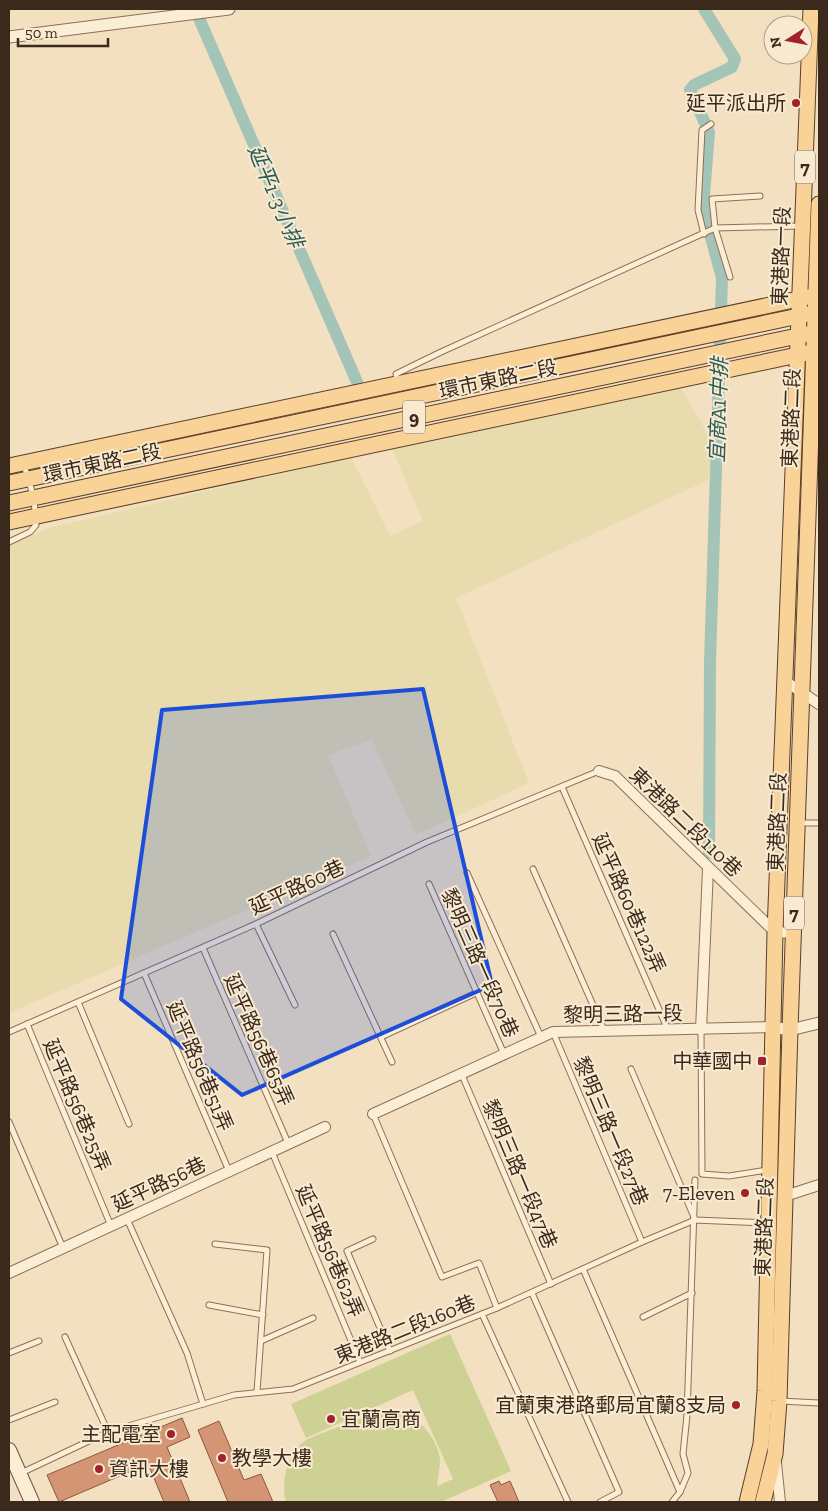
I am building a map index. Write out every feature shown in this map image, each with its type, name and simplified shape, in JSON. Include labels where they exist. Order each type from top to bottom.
[{"type":"main road","name":"東港路一段","points":[[798,326],[811,78],[811,9]]},
{"type":"main road","name":"東港路一段","points":[[816,322],[819,204]]},
{"type":"main road","name":"環市東路二段","points":[[16,465],[818,295]]},
{"type":"main road","name":"環市東路二段","points":[[9,503],[404,419],[816,322]]},
{"type":"main road","name":"環市東路二段","points":[[9,482],[400,400],[816,322]]},
{"type":"main road","name":"東港路二段","points":[[763,1502],[775,1454],[779,1401],[802,694],[816,378],[816,322]]},
{"type":"main road","name":"東港路二段","points":[[747,1502],[761,1444],[764,1400],[775,932],[798,326]]},
{"type":"main road","name":"環市東路二段","points":[[9,522],[816,351]]},
{"type":"main road","points":[[397,384],[408,437]]},
{"type":"main road","points":[[9,1450],[32,1502]]},
{"type":"street","points":[[9,36],[229,9]]},
{"type":"street","points":[[785,682],[819,704]]},
{"type":"street","name":"東港路二段110巷","points":[[599,771],[615,776],[708,869],[775,932]]},
{"type":"street","points":[[701,1030],[708,869]]},
{"type":"street","points":[[775,932],[794,933]]},
{"type":"street","points":[[772,1027],[790,1030],[819,1023]]},
{"type":"street","name":"黎明三路一段","points":[[373,1114],[553,1032],[772,1027]]},
{"type":"street","name":"延平路56巷","points":[[9,1274],[325,1127]]},
{"type":"street","points":[[785,1196],[819,1185]]},
{"type":"street","points":[[775,1454],[780,1502]]},
{"type":"lane","points":[[704,234],[698,210],[702,130],[711,124]]},
{"type":"lane","points":[[730,277],[715,228],[712,199],[760,196]]},
{"type":"lane","points":[[397,384],[396,374],[440,352],[715,228],[802,226]]},
{"type":"lane","points":[[9,542],[30,532],[36,525],[34,498],[28,478],[16,465]]},
{"type":"lane","name":"延平路60巷","points":[[9,1032],[256,924],[427,842],[599,771]]},
{"type":"lane","name":"延平路60巷122弄","points":[[562,787],[668,1030]]},
{"type":"lane","points":[[798,824],[819,823]]},
{"type":"lane","points":[[533,869],[604,1031]]},
{"type":"lane","points":[[467,873],[541,1037]]},
{"type":"lane","name":"黎明三路一段70巷","points":[[429,884],[504,1055]]},
{"type":"lane","points":[[256,924],[295,1005]]},
{"type":"lane","points":[[333,934],[392,1062]]},
{"type":"lane","name":"延平路56巷65弄","points":[[202,948],[288,1144]]},
{"type":"lane","name":"延平路56巷51弄","points":[[144,973],[229,1171]]},
{"type":"lane","points":[[381,1037],[476,993]]},
{"type":"lane","points":[[78,1002],[130,1124]]},
{"type":"lane","name":"延平路56巷25弄","points":[[27,1024],[111,1226]]},
{"type":"lane","points":[[701,1030],[702,1174],[729,1176],[769,1170],[785,1196],[768,1223]]},
{"type":"lane","name":"黎明三路一段27巷","points":[[553,1032],[642,1242]]},
{"type":"lane","points":[[631,1069],[695,1220]]},
{"type":"lane","name":"黎明三路一段47巷","points":[[462,1075],[550,1284]]},
{"type":"lane","points":[[373,1114],[442,1277],[479,1262],[497,1308]]},
{"type":"lane","points":[[9,1122],[63,1248]]},
{"type":"lane","name":"延平路56巷62弄","points":[[272,1152],[360,1362]]},
{"type":"lane","points":[[672,1502],[680,1492],[688,1473],[683,1454],[687,1415],[695,1180]]},
{"type":"lane","points":[[127,1218],[186,1353],[203,1404]]},
{"type":"lane","name":"東港路二段160巷","points":[[19,1474],[108,1432],[234,1395],[293,1389],[497,1308],[695,1220],[768,1223]]},
{"type":"lane","points":[[373,1239],[347,1251],[390,1351]]},
{"type":"lane","points":[[215,1244],[267,1250],[257,1392]]},
{"type":"lane","points":[[583,1269],[680,1492]]},
{"type":"lane","points":[[532,1293],[619,1492],[600,1502]]},
{"type":"lane","points":[[643,1317],[692,1293]]},
{"type":"lane","points":[[209,1305],[263,1315]]},
{"type":"lane","points":[[482,1314],[568,1502]]},
{"type":"lane","points":[[261,1341],[313,1318]]},
{"type":"lane","points":[[65,1337],[108,1432]]},
{"type":"lane","points":[[9,1353],[39,1341]]},
{"type":"lane","points":[[779,1401],[819,1403]]},
{"type":"lane","points":[[9,1420],[54,1402]]},
{"type":"highlighted area","points":[[423,689],[492,985],[242,1095],[121,999],[162,710]]},
{"type":"shaded area","points":[[679,385],[714,445],[708,480],[456,598],[529,783],[416,835],[372,740],[328,755],[371,856],[9,1013],[9,545],[49,528],[351,457],[390,536],[423,521],[392,449]]},
{"type":"green space","points":[[450,1334],[511,1471],[441,1502],[286,1502],[284,1487],[286,1472],[291,1458],[303,1442],[349,1422],[385,1413],[408,1416],[419,1422],[430,1435],[439,1452],[440,1463],[437,1486],[453,1479],[413,1390],[306,1438],[291,1404]]},
{"type":"building","points":[[182,1418],[190,1437],[167,1447],[190,1502],[164,1502],[148,1464],[59,1502],[47,1475]]},
{"type":"building","name":"教學大樓","points":[[219,1421],[244,1480],[261,1474],[273,1502],[228,1502],[198,1430]]},
{"type":"building","points":[[499,1481],[501,1485],[510,1481],[519,1502],[498,1502],[490,1485]]},
{"type":"waterway","name":"延平1-3小排","points":[[195,9],[357,382]]},
{"type":"waterway","name":"宜商A1中排","points":[[704,9],[735,59],[732,67],[694,85],[690,90],[709,132],[703,208],[722,278],[710,662],[709,853]]},
{"type":"place","name":"延平派出所","points":[[796,103]]},
{"type":"place","name":"中華國中","points":[[762,1061]]},
{"type":"place","name":"7-Eleven","points":[[745,1193]]},
{"type":"place","name":"宜蘭東港路郵局宜蘭8支局","points":[[736,1405]]},
{"type":"place","name":"宜蘭高商","points":[[331,1419]]},
{"type":"place","name":"主配電室","points":[[171,1434]]},
{"type":"place","name":"教學大樓","points":[[222,1458]]},
{"type":"place","name":"資訊大樓","points":[[99,1469]]}]
